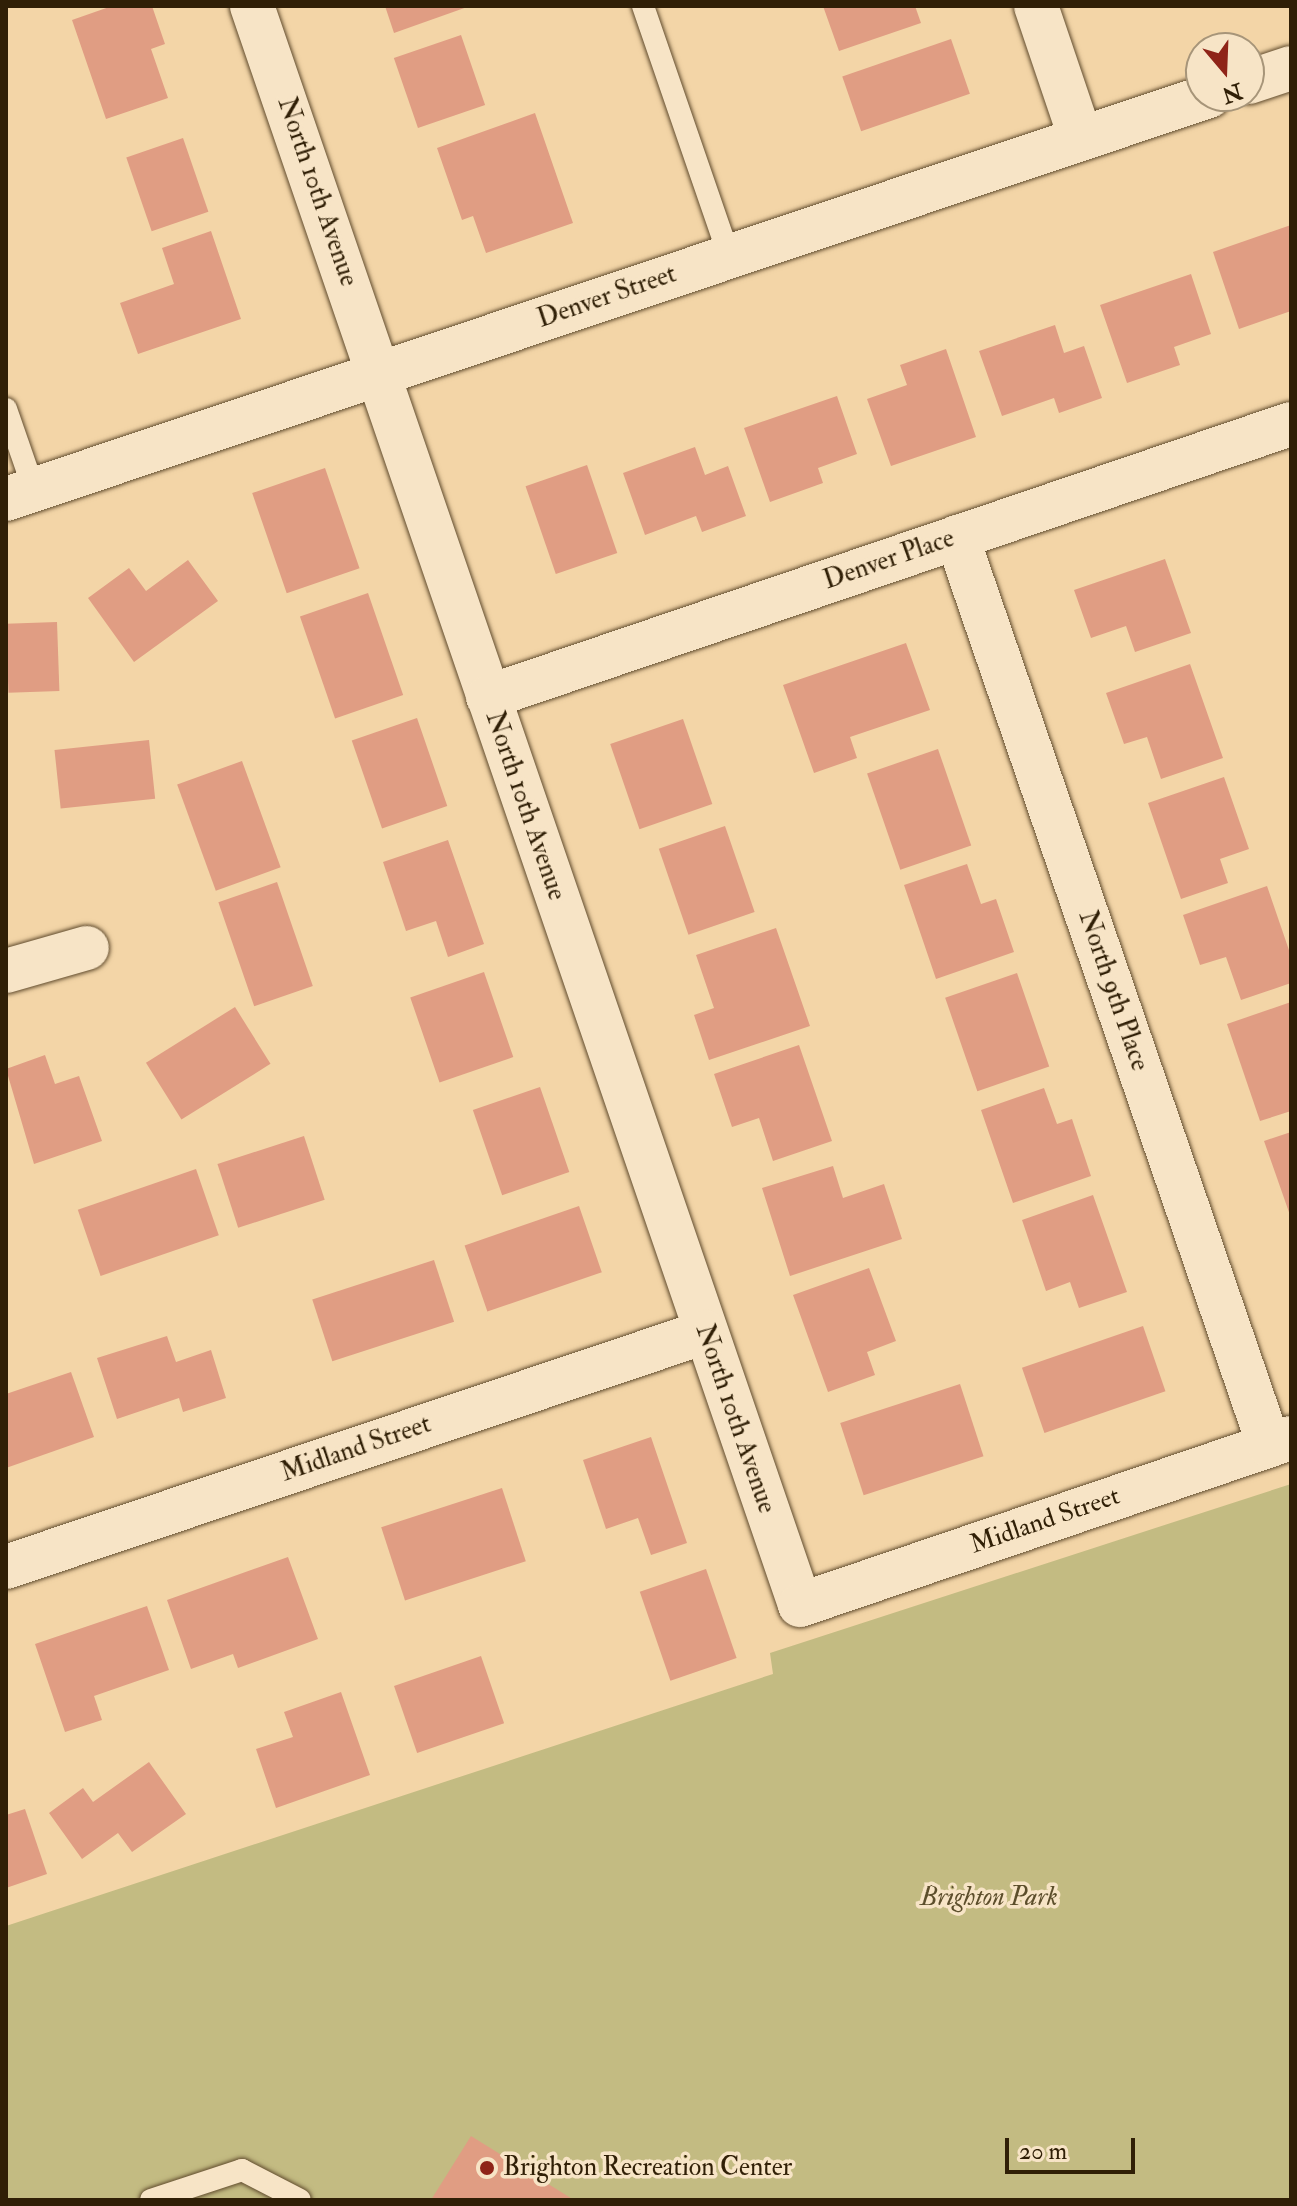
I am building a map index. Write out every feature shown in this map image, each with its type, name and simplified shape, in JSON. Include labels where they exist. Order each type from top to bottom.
[{"type":"street","name":"North 10th Avenue","points":[[252,6],[800,1605]]},
{"type":"street","points":[[1036,6],[1081,139]]},
{"type":"street","points":[[1265,77],[1291,68]]},
{"type":"street","name":"Denver Street","points":[[20,494],[1185,104]]},
{"type":"street","name":"Denver Place","points":[[488,697],[1291,424]]},
{"type":"street","name":"North 9th Place","points":[[957,537],[1280,1442]]},
{"type":"street","points":[[6,971],[87,948]]},
{"type":"street","name":"Midland Street","points":[[6,1567],[705,1332]]},
{"type":"street","name":"Midland Street","points":[[800,1605],[1280,1442]]},
{"type":"lane","points":[[643,6],[729,256]]},
{"type":"lane","points":[[6,409],[20,494]]},
{"type":"lane","points":[[151,2200],[242,2170],[300,2200]]},
{"type":"green space","name":"Brighton Park","points":[[1291,1484],[1291,2200],[6,2200],[6,1926],[773,1674],[770,1653]]},
{"type":"building","points":[[112,6],[152,6],[165,44],[151,49],[168,98],[106,119],[72,20]]},
{"type":"building","points":[[385,6],[470,6],[394,33]]},
{"type":"building","points":[[823,6],[915,6],[921,23],[839,51]]},
{"type":"building","points":[[461,35],[485,105],[418,128],[394,58]]},
{"type":"building","points":[[951,39],[970,94],[861,131],[842,76]]},
{"type":"building","points":[[535,113],[573,223],[486,253],[473,216],[462,220],[437,148]]},
{"type":"building","points":[[183,138],[208,212],[152,231],[126,158]]},
{"type":"building","points":[[1291,225],[1291,311],[1239,329],[1213,252]]},
{"type":"building","points":[[211,231],[241,319],[138,354],[120,303],[174,284],[162,248]]},
{"type":"building","points":[[1191,274],[1211,334],[1174,347],[1180,365],[1127,383],[1100,305]]},
{"type":"building","points":[[1055,325],[1064,353],[1084,346],[1102,398],[1059,413],[1054,398],[1002,416],[979,351]]},
{"type":"building","points":[[946,349],[976,437],[891,466],[867,399],[907,385],[900,365]]},
{"type":"building","points":[[837,396],[857,454],[818,468],[823,483],[770,502],[744,428]]},
{"type":"building","points":[[695,447],[705,475],[728,466],[746,516],[702,532],[696,516],[645,535],[623,473]]},
{"type":"building","points":[[587,465],[617,553],[556,574],[526,486]]},
{"type":"building","points":[[325,468],[360,568],[287,593],[252,493]]},
{"type":"building","points":[[1165,559],[1191,633],[1135,652],[1126,626],[1091,638],[1074,590]]},
{"type":"building","points":[[188,560],[218,601],[134,662],[88,598],[129,568],[146,591]]},
{"type":"building","points":[[368,593],[403,695],[335,719],[300,616]]},
{"type":"building","points":[[57,622],[59,691],[8,693],[6,624]]},
{"type":"building","points":[[906,643],[930,710],[850,737],[857,758],[814,773],[783,685]]},
{"type":"building","points":[[1190,664],[1223,758],[1161,779],[1147,737],[1124,744],[1106,693]]},
{"type":"building","points":[[417,718],[447,806],[382,828],[352,740]]},
{"type":"building","points":[[683,719],[712,804],[639,829],[610,744]]},
{"type":"building","points":[[149,740],[155,799],[61,809],[55,750]]},
{"type":"building","points":[[938,749],[971,845],[900,870],[867,773]]},
{"type":"building","points":[[242,761],[281,867],[216,891],[177,785]]},
{"type":"building","points":[[1224,777],[1249,849],[1220,859],[1228,883],[1181,899],[1148,803]]},
{"type":"building","points":[[725,826],[755,912],[688,935],[659,849]]},
{"type":"building","points":[[448,840],[484,944],[448,957],[436,921],[406,931],[383,862]]},
{"type":"building","points":[[967,864],[981,904],[996,899],[1014,952],[936,979],[904,885]]},
{"type":"building","points":[[277,882],[313,986],[254,1006],[218,902]]},
{"type":"building","points":[[1267,886],[1291,956],[1291,983],[1241,1000],[1226,957],[1200,965],[1183,915]]},
{"type":"building","points":[[776,928],[810,1026],[709,1060],[694,1015],[714,1008],[696,955]]},
{"type":"building","points":[[484,972],[513,1057],[440,1082],[410,997]]},
{"type":"building","points":[[1017,973],[1049,1067],[977,1091],[945,998]]},
{"type":"building","points":[[1291,1002],[1291,1111],[1260,1121],[1227,1024]]},
{"type":"building","points":[[235,1007],[271,1064],[181,1119],[146,1063]]},
{"type":"building","points":[[799,1045],[832,1141],[773,1161],[759,1118],[732,1127],[714,1074]]},
{"type":"building","points":[[45,1055],[55,1084],[79,1076],[102,1141],[34,1164],[6,1069]]},
{"type":"building","points":[[540,1087],[569,1172],[502,1195],[473,1110]]},
{"type":"building","points":[[1044,1088],[1057,1124],[1072,1119],[1091,1176],[1013,1203],[981,1110]]},
{"type":"building","points":[[1291,1132],[1291,1218],[1264,1141]]},
{"type":"building","points":[[304,1136],[325,1200],[238,1228],[217,1164]]},
{"type":"building","points":[[833,1166],[843,1198],[884,1184],[902,1239],[790,1276],[762,1188]]},
{"type":"building","points":[[196,1169],[219,1235],[101,1276],[78,1210]]},
{"type":"building","points":[[1093,1195],[1127,1292],[1079,1308],[1070,1282],[1046,1291],[1022,1220]]},
{"type":"building","points":[[579,1206],[602,1272],[487,1312],[465,1245]]},
{"type":"building","points":[[434,1260],[454,1322],[332,1361],[312,1300]]},
{"type":"building","points":[[869,1268],[896,1341],[867,1352],[875,1375],[828,1392],[793,1295]]},
{"type":"building","points":[[1143,1326],[1165,1391],[1044,1433],[1022,1368]]},
{"type":"building","points":[[167,1336],[176,1362],[211,1350],[226,1398],[183,1412],[179,1398],[117,1419],[97,1358]]},
{"type":"building","points":[[71,1372],[94,1437],[6,1468],[6,1394]]},
{"type":"building","points":[[960,1384],[983,1456],[864,1495],[840,1423]]},
{"type":"building","points":[[651,1437],[687,1543],[651,1555],[638,1518],[606,1529],[583,1460]]},
{"type":"building","points":[[502,1488],[526,1561],[405,1600],[381,1527]]},
{"type":"building","points":[[288,1557],[318,1639],[238,1668],[233,1654],[191,1669],[167,1600]]},
{"type":"building","points":[[706,1569],[737,1658],[670,1681],[640,1592]]},
{"type":"building","points":[[147,1606],[169,1670],[94,1696],[102,1720],[65,1732],[35,1644]]},
{"type":"building","points":[[481,1656],[504,1723],[417,1753],[394,1686]]},
{"type":"building","points":[[341,1692],[370,1775],[276,1808],[256,1749],[293,1737],[284,1712]]},
{"type":"building","points":[[149,1762],[186,1814],[132,1852],[118,1833],[82,1859],[49,1813],[83,1788],[93,1802]]},
{"type":"building","points":[[25,1809],[47,1874],[6,1888],[6,1815]]},
{"type":"building","name":"Brighton Recreation Center","points":[[471,2136],[574,2200],[431,2200]]},
{"type":"place","name":"Brighton Recreation Center","points":[[487,2168]]}]
